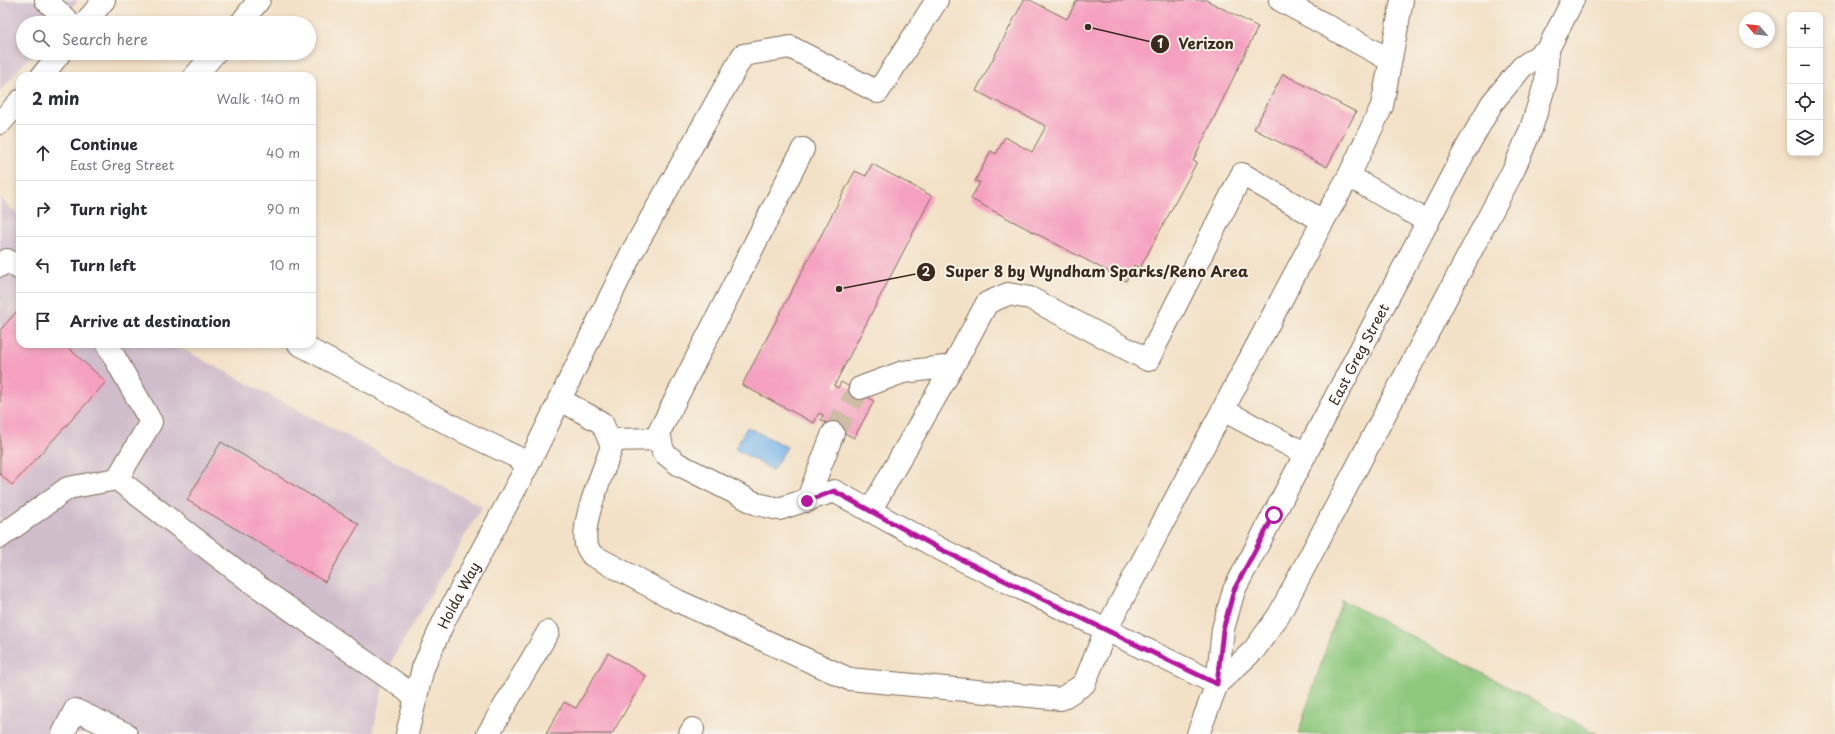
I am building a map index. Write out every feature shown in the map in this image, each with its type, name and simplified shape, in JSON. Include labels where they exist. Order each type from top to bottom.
[{"type":"main road","points":[[46,0],[63,16]]},
{"type":"main road","points":[[91,16],[104,0]]},
{"type":"main road","points":[[246,16],[259,0]]},
{"type":"main road","name":"Holda Way","points":[[407,734],[423,668],[445,619],[529,463],[631,254],[743,55],[790,47],[878,92],[937,0]]},
{"type":"main road","points":[[1280,0],[1390,60]]},
{"type":"main road","points":[[559,399],[602,423],[612,446],[590,510],[586,533],[586,546],[592,555],[678,601],[849,679],[1061,699],[1084,684],[1106,630],[1323,221],[1349,176],[1382,106],[1402,0]]},
{"type":"main road","name":"East Greg Street","points":[[1217,684],[1254,650],[1279,615],[1510,176],[1531,129],[1546,81],[1548,49],[1573,0]]},
{"type":"main road","name":"East Greg Street","points":[[1198,734],[1217,684],[1223,630],[1234,590],[1492,103],[1522,67],[1548,49]]},
{"type":"main road","points":[[45,72],[55,60]]},
{"type":"main road","points":[[198,72],[209,60]]},
{"type":"main road","points":[[0,123],[16,105]]},
{"type":"main road","points":[[804,149],[659,432],[663,452],[678,464],[757,504],[779,509],[834,491],[942,550],[1217,684]]},
{"type":"main road","points":[[870,511],[987,304],[1008,294],[1030,298],[1148,360],[1242,174],[1323,221]]},
{"type":"main road","points":[[1349,176],[1428,222]]},
{"type":"main road","points":[[0,266],[7,260],[16,266]]},
{"type":"main road","points":[[109,348],[151,422],[117,479]]},
{"type":"main road","points":[[306,348],[462,431],[529,463]]},
{"type":"main road","points":[[860,388],[903,372],[953,366]]},
{"type":"main road","points":[[1223,410],[1306,454]]},
{"type":"main road","points":[[807,501],[833,433]]},
{"type":"main road","points":[[610,440],[660,439]]},
{"type":"main road","points":[[0,537],[68,488],[117,479],[250,581],[416,697]]},
{"type":"main road","points":[[488,734],[548,632]]},
{"type":"main road","points":[[63,734],[75,710],[126,734]]},
{"type":"shaded area","points":[[0,0],[78,0],[65,16],[16,16],[16,60],[27,60],[0,91]]},
{"type":"shaded area","points":[[0,198],[16,213],[16,348],[181,348],[482,507],[393,658],[381,695],[373,734],[0,734]]},
{"type":"green space","points":[[1342,600],[1598,734],[1298,734]]},
{"type":"water","points":[[747,427],[787,447],[773,470],[735,449]]},
{"type":"building","points":[[1024,0],[1030,0],[1067,19],[1077,0],[1206,0],[1258,27],[1193,161],[1197,162],[1140,268],[1134,265],[1126,281],[971,199],[980,182],[975,181],[991,151],[996,154],[1005,137],[1032,152],[1046,126],[976,91]]},
{"type":"building","points":[[1283,74],[1356,112],[1327,167],[1254,129]]},
{"type":"building","points":[[872,164],[932,196],[834,386],[838,388],[841,382],[874,401],[854,438],[821,420],[823,415],[819,413],[814,423],[742,385],[855,171],[866,176]]},
{"type":"building","points":[[16,312],[16,348],[68,348],[106,382],[12,485],[0,474],[0,330]]},
{"type":"building","points":[[221,442],[359,524],[325,582],[187,500]]},
{"type":"building","points":[[608,653],[646,676],[612,734],[546,734],[564,702],[576,708]]},
{"type":"tunnel","points":[[833,433],[860,388]]},
{"type":"place","name":"Verizon","points":[[1088,27]]},
{"type":"place","name":"Super 8 by Wyndham Sparks/Reno Area","points":[[839,289]]},
{"type":"route","points":[[807,501],[834,491],[942,550],[1217,684],[1223,630],[1234,590],[1274,515]]}]
